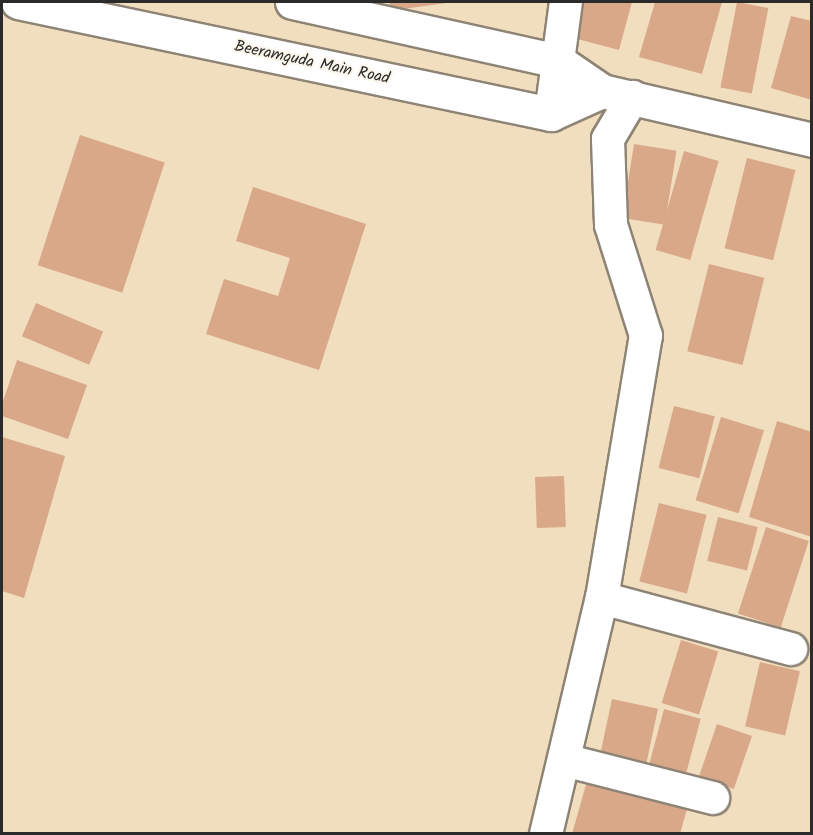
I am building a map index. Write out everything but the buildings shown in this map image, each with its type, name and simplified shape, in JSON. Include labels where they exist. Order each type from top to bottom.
[{"type":"main road","name":"Beeramguda Main Road","points":[[18,2],[550,114]]},
{"type":"main road","points":[[292,2],[381,11],[558,61],[618,94],[812,140]]},
{"type":"main road","points":[[550,114],[618,94]]},
{"type":"street","points":[[550,114],[566,2]]},
{"type":"street","points":[[546,834],[602,598],[646,336],[611,225],[608,139],[618,94]]},
{"type":"street","points":[[602,598],[791,649]]},
{"type":"street","points":[[564,760],[713,798]]}]
